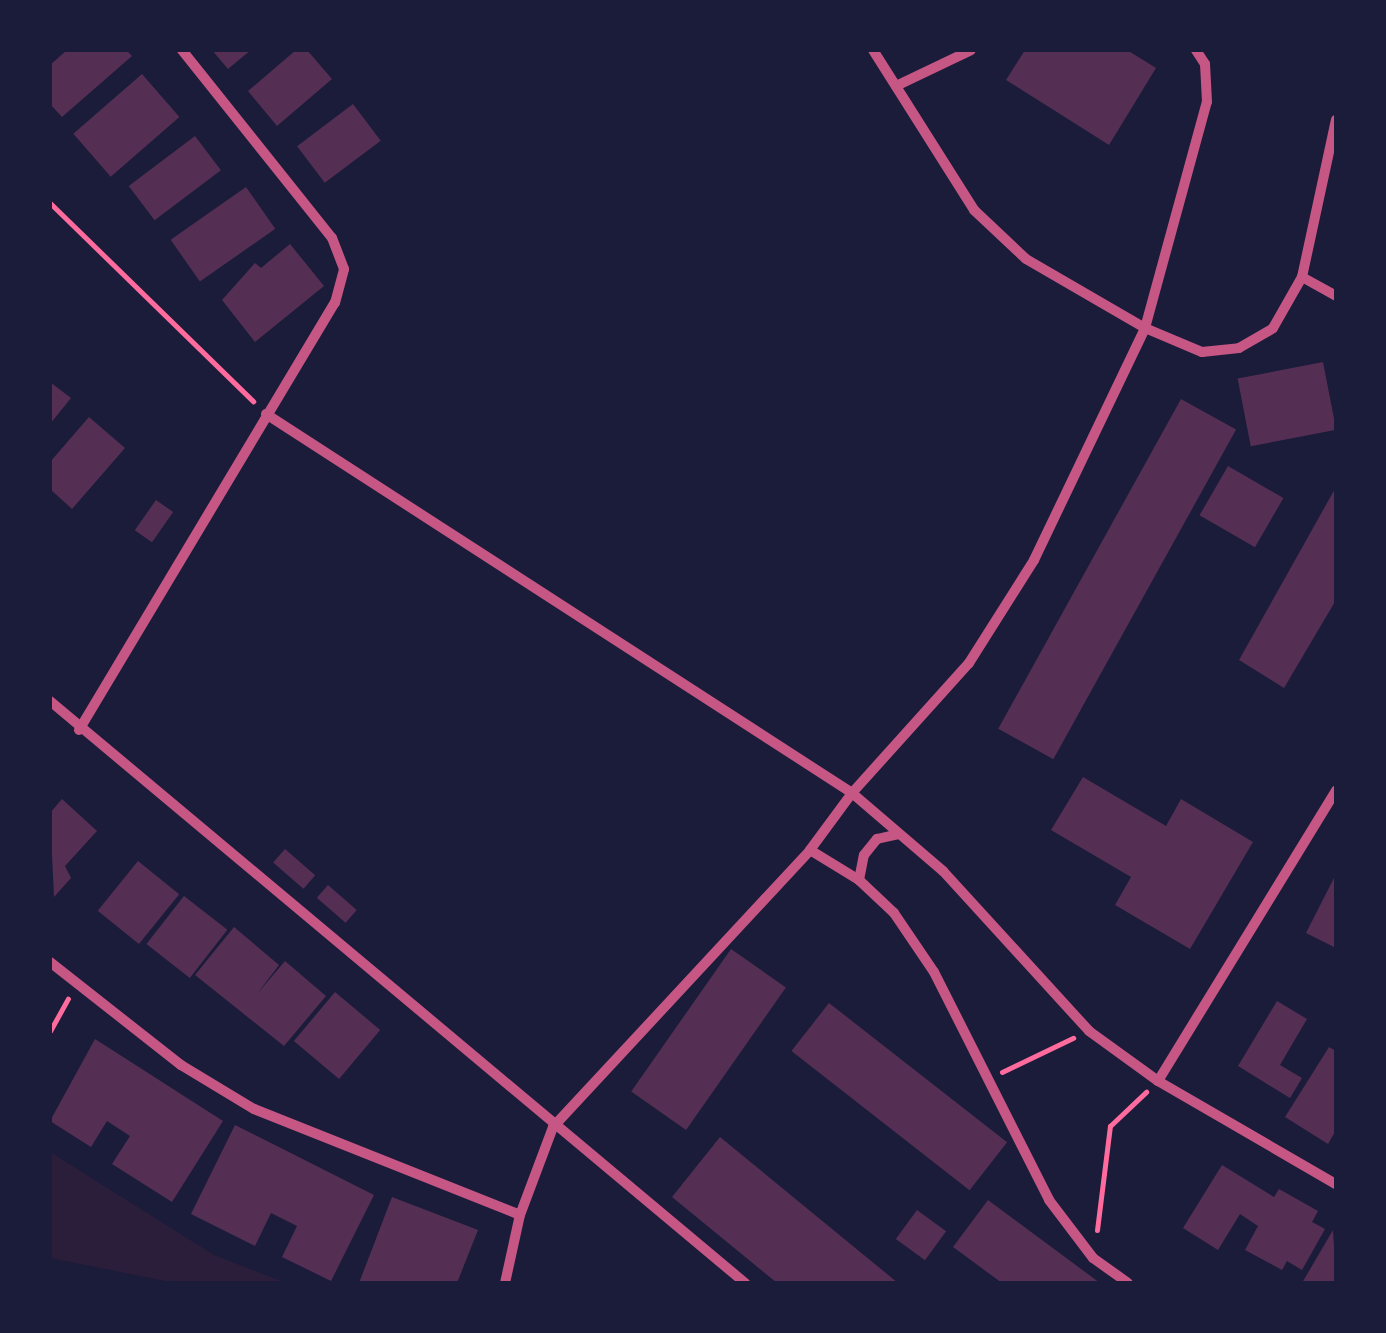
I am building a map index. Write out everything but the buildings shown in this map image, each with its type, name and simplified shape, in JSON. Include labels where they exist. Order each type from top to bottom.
[{"type":"street","points":[[78,730],[334,304],[344,269],[332,238],[182,50]]},
{"type":"street","points":[[872,50],[974,210],[1026,259],[1144,328],[1202,352],[1238,348],[1274,328],[1302,277],[1336,120]]},
{"type":"street","points":[[896,86],[971,50]]},
{"type":"street","points":[[506,1283],[520,1215],[553,1127],[810,850],[852,793],[969,664],[1034,560],[1144,328],[1208,102],[1205,64],[1196,50]]},
{"type":"street","points":[[1302,277],[1336,296]]},
{"type":"street","points":[[266,414],[852,793],[942,871],[1089,1031],[1158,1081],[1336,1184]]},
{"type":"street","points":[[50,701],[78,730],[744,1283]]},
{"type":"street","points":[[1158,1081],[1331,810],[1336,790]]},
{"type":"street","points":[[859,880],[870,847],[898,834]]},
{"type":"street","points":[[810,850],[859,880],[894,913],[934,972],[1049,1200],[1093,1258],[1128,1283]]},
{"type":"street","points":[[50,962],[180,1064],[254,1109],[520,1215]]},
{"type":"path","points":[[50,202],[266,414]]},
{"type":"path","points":[[50,1031],[77,983]]},
{"type":"path","points":[[990,1077],[1089,1031]]},
{"type":"path","points":[[1093,1258],[1110,1126],[1158,1081]]},
{"type":"shaded area","points":[[50,1152],[214,1255],[286,1283],[175,1283],[50,1258]]}]
